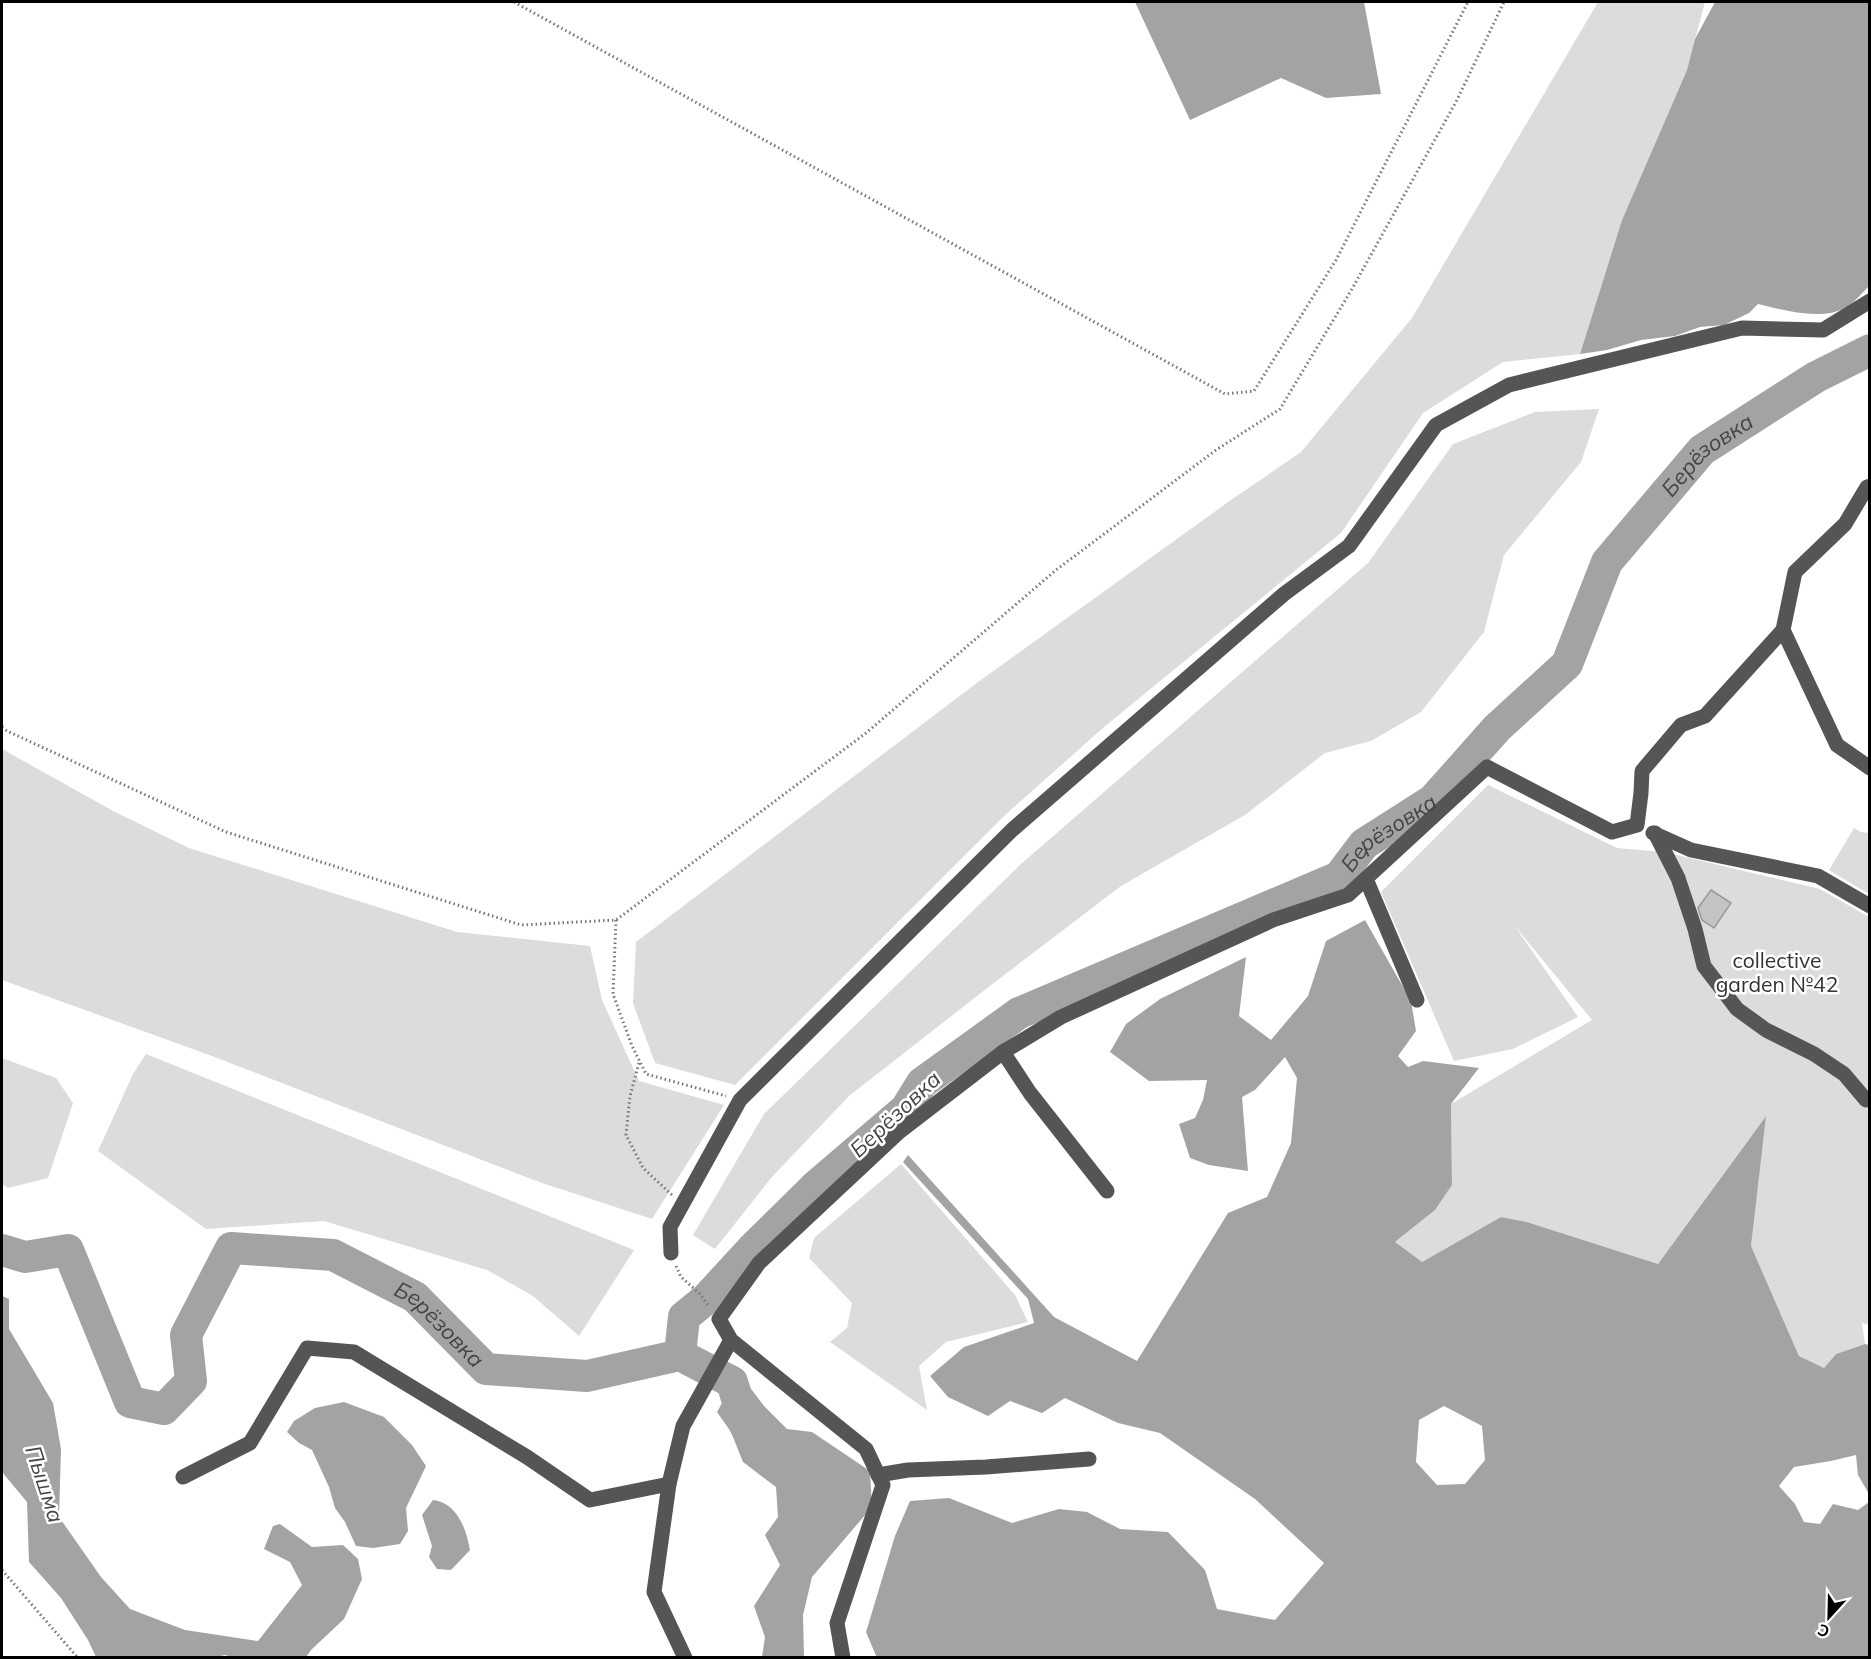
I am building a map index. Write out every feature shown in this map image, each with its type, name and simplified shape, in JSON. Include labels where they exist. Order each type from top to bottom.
[{"type":"street","points":[[671,1253],[670,1227],[740,1100],[1011,830],[1284,594],[1349,546],[1436,425],[1509,385],[1742,328],[1823,330],[1869,301]]},
{"type":"street","points":[[1637,825],[1642,771],[1682,725],[1705,716],[1783,630],[1795,572],[1845,524],[1869,486]]},
{"type":"street","points":[[1783,630],[1837,745],[1869,768]]},
{"type":"street","points":[[843,1658],[837,1623],[883,1485],[866,1449],[731,1340],[718,1319],[759,1263],[899,1132],[1003,1052],[1061,1017],[1273,920],[1348,895],[1487,767],[1612,832],[1637,825],[1691,850],[1818,876],[1869,906]]},
{"type":"street","points":[[1655,833],[1678,878],[1695,929],[1704,966],[1737,1010],[1766,1030],[1814,1054],[1844,1074],[1866,1100]]},
{"type":"street","points":[[1366,879],[1417,1000]]},
{"type":"street","points":[[1003,1052],[1030,1093],[1107,1191]]},
{"type":"street","points":[[685,1658],[654,1592],[669,1484],[683,1426],[731,1340]]},
{"type":"street","points":[[183,1477],[250,1443],[308,1348],[354,1352],[527,1457],[590,1500],[669,1484]]},
{"type":"street","points":[[878,1475],[908,1470],[1089,1459]]},
{"type":"path","points":[[514,2],[1225,394],[1254,391],[1336,260],[1468,2]]},
{"type":"path","points":[[2,727],[226,832],[521,925],[616,920],[866,733],[1056,570],[1216,450],[1280,409],[1352,289],[1457,100],[1504,2]]},
{"type":"path","points":[[616,920],[613,994],[646,1074],[740,1100]]},
{"type":"path","points":[[640,1062],[630,1096],[626,1136],[643,1168],[678,1200],[681,1206]]},
{"type":"path","points":[[671,1253],[681,1277],[699,1293],[711,1309]]},
{"type":"path","points":[[2,1570],[78,1658]]},
{"type":"green space","points":[[1598,2],[1705,2],[1687,70],[1622,220],[1580,354],[1503,362],[1423,413],[1341,533],[1104,727],[1004,816],[735,1085],[655,1063],[633,1003],[636,942],[974,685],[1301,452],[1412,318]]},
{"type":"green space","points":[[1599,409],[1581,462],[1504,555],[1484,632],[1421,712],[1371,741],[1325,753],[1245,815],[1121,886],[849,1096],[771,1178],[715,1249],[693,1235],[764,1114],[1021,864],[1368,563],[1453,444],[1535,412]]},
{"type":"green space","points":[[2,749],[115,812],[189,848],[457,932],[590,946],[602,1000],[639,1081],[724,1105],[652,1219],[539,1182],[212,1056],[2,980]]},
{"type":"green space","name":"collective garden №42","points":[[1488,785],[1617,848],[1664,852],[1820,889],[1869,917],[1870,1325],[1862,1323],[1865,1344],[1836,1354],[1824,1368],[1799,1356],[1751,1246],[1765,1117],[1658,1264],[1527,1222],[1501,1217],[1422,1262],[1394,1243],[1435,1210],[1452,1185],[1451,1104],[1592,1020],[1514,925],[1578,1017],[1513,1049],[1454,1061],[1381,892]]},
{"type":"green space","points":[[1854,828],[1869,833],[1870,890],[1867,893],[1829,870]]},
{"type":"green space","points":[[146,1054],[634,1250],[579,1336],[533,1296],[487,1270],[324,1221],[206,1229],[98,1151],[133,1074]]},
{"type":"green space","points":[[2,1058],[56,1078],[73,1103],[48,1178],[8,1188],[2,1184]]},
{"type":"green space","points":[[901,1164],[1015,1295],[1028,1322],[946,1342],[919,1366],[927,1410],[830,1342],[847,1328],[852,1303],[809,1258],[814,1238]]},
{"type":"water","points":[[1135,2],[1364,2],[1381,94],[1326,98],[1281,78],[1190,120]]},
{"type":"water","points":[[1715,2],[1869,2],[1869,286],[1852,303],[1835,312],[1802,313],[1758,304],[1749,313],[1724,325],[1700,327],[1675,336],[1641,340],[1607,350],[1580,354],[1622,220],[1687,70],[1695,39]]},
{"type":"water","points":[[1365,920],[1411,1001],[1416,1031],[1398,1056],[1408,1067],[1423,1061],[1479,1068],[1451,1104],[1452,1185],[1435,1210],[1395,1242],[1422,1262],[1501,1217],[1527,1222],[1658,1264],[1766,1116],[1751,1246],[1799,1356],[1824,1368],[1836,1354],[1865,1344],[1869,1345],[1869,1494],[1858,1475],[1856,1455],[1794,1467],[1779,1486],[1795,1504],[1804,1522],[1820,1524],[1833,1504],[1858,1510],[1869,1502],[1869,1657],[877,1658],[866,1632],[895,1536],[910,1501],[949,1498],[1012,1523],[1059,1509],[1087,1512],[1120,1529],[1168,1532],[1205,1570],[1217,1609],[1275,1620],[1324,1563],[1255,1499],[1160,1433],[1118,1423],[1065,1398],[1042,1413],[1010,1401],[988,1416],[948,1397],[930,1376],[964,1347],[1034,1323],[1028,1299],[903,1162],[908,1155],[1054,1317],[1137,1361],[1228,1213],[1267,1197],[1291,1143],[1297,1078],[1285,1057],[1255,1090],[1242,1097],[1248,1171],[1209,1165],[1190,1158],[1179,1124],[1195,1118],[1203,1100],[1207,1080],[1149,1081],[1110,1052],[1126,1024],[1160,999],[1246,957],[1239,1016],[1271,1040],[1308,996],[1326,941]],"holes":[[[1444,1406],[1482,1426],[1485,1460],[1465,1484],[1437,1485],[1416,1462],[1419,1420]]]},
{"type":"water","name":"Пышма","points":[[2,1296],[9,1299],[9,1329],[53,1403],[61,1449],[59,1517],[101,1577],[130,1609],[185,1630],[258,1641],[302,1585],[290,1562],[264,1549],[273,1526],[280,1524],[312,1547],[343,1545],[358,1559],[362,1579],[344,1619],[306,1657],[234,1658],[225,1655],[212,1658],[96,1657],[61,1598],[29,1562],[27,1502],[2,1472]]},
{"type":"water","points":[[739,1373],[764,1406],[787,1429],[812,1432],[870,1471],[872,1507],[812,1577],[803,1615],[804,1657],[762,1657],[765,1637],[754,1606],[780,1565],[765,1535],[778,1517],[776,1487],[743,1462],[731,1432],[717,1412]]},
{"type":"water","points":[[344,1402],[384,1417],[412,1445],[426,1466],[406,1508],[408,1531],[400,1544],[373,1548],[356,1546],[345,1522],[335,1508],[329,1487],[312,1450],[299,1443],[287,1432],[294,1421],[315,1408]]},
{"type":"water","points":[[433,1500],[441,1502],[454,1511],[463,1525],[468,1542],[470,1550],[451,1570],[437,1569],[429,1557],[432,1546],[422,1515]]},
{"type":"building","points":[[1711,890],[1731,903],[1714,928],[1702,920],[1698,908]]},
{"type":"waterway","name":"Берёзовка","points":[[2,1250],[25,1257],[68,1250],[130,1402],[164,1409],[191,1381],[186,1335],[231,1248],[333,1255],[415,1297],[486,1369],[587,1376],[680,1355],[684,1317],[706,1299],[752,1249],[816,1186],[906,1109],[922,1083],[1019,1013],[1339,877],[1364,844],[1433,800],[1497,728],[1567,664],[1607,562],[1702,450],[1816,377],[1870,350]]},
{"type":"waterway","points":[[680,1355],[732,1382],[745,1425]]}]
